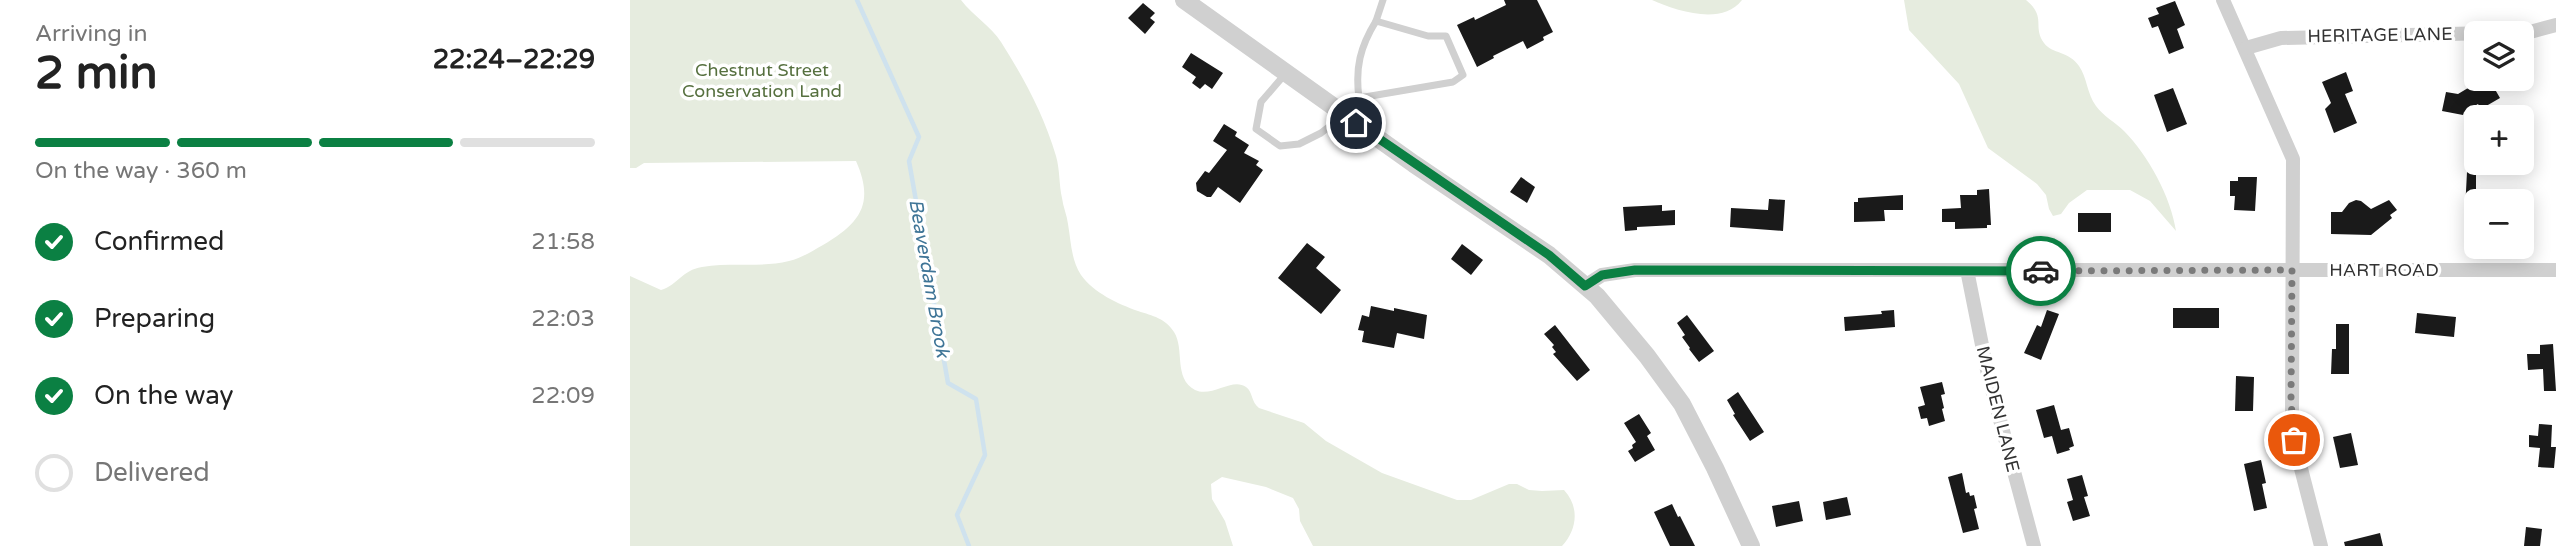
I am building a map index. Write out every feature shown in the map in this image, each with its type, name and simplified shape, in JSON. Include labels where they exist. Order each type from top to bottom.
[{"type":"street","points":[[1184,0],[1472,205],[1549,255],[1597,296],[1647,356],[1682,404],[1716,468],[1751,546]]},
{"type":"street","points":[[2224,0],[2292,155],[2292,427],[2321,546]]},
{"type":"street","name":"HERITAGE LANE","points":[[2246,48],[2281,37],[2530,32],[2556,25]]},
{"type":"street","name":"HART ROAD","points":[[1585,286],[1602,275],[1635,270],[2556,270]]},
{"type":"street","name":"MAIDEN LANE","points":[[1967,270],[1988,375],[2034,546]]},
{"type":"lane","points":[[1359,98],[1356,76],[1364,40],[1376,21],[1383,0]]},
{"type":"lane","points":[[1286,73],[1261,102],[1256,129],[1280,146],[1299,144],[1321,133],[1345,114],[1359,98],[1453,82],[1464,75],[1446,36],[1427,36],[1376,21]]},
{"type":"green space","name":"Chestnut Street Conservation Land","points":[[630,0],[961,0],[1001,42],[1039,111],[1056,156],[1072,250],[1081,275],[1107,297],[1158,318],[1170,327],[1177,339],[1182,371],[1188,385],[1201,392],[1235,384],[1246,387],[1259,408],[1304,423],[1326,441],[1382,473],[1457,500],[1471,500],[1509,484],[1517,484],[1529,490],[1564,490],[1573,504],[1575,518],[1571,533],[1562,546],[1313,546],[1300,521],[1299,509],[1293,498],[1266,487],[1222,477],[1211,484],[1212,499],[1225,521],[1233,546],[630,546],[630,276],[661,290],[690,271],[702,267],[768,264],[798,258],[836,237],[855,220],[864,201],[864,189],[856,161],[644,163],[630,168]]},
{"type":"green space","points":[[1652,0],[1742,0],[1723,13],[1699,14]]},
{"type":"green space","points":[[1904,0],[2026,0],[2036,12],[2039,32],[2047,47],[2075,61],[2082,70],[2096,106],[2124,131],[2150,164],[2164,191],[2176,231],[2150,201],[2130,190],[2087,190],[2069,203],[2061,214],[2053,216],[2046,195],[2037,184],[1988,148],[1959,84],[1909,30]]},
{"type":"building","points":[[1504,0],[1537,0],[1553,32],[1527,49],[1523,41],[1477,67],[1457,25],[1474,17],[1475,20],[1506,5]]},
{"type":"building","points":[[2175,1],[2185,25],[2177,29],[2184,48],[2169,54],[2158,26],[2152,28],[2148,18],[2159,14],[2156,8]]},
{"type":"building","points":[[1143,3],[1155,13],[1150,18],[1155,22],[1145,34],[1128,18]]},
{"type":"building","points":[[1191,53],[1223,73],[1212,89],[1205,84],[1200,89],[1192,83],[1196,77],[1182,67]]},
{"type":"building","points":[[2346,72],[2353,91],[2345,94],[2357,123],[2334,133],[2325,109],[2331,103],[2322,82]]},
{"type":"building","points":[[2173,88],[2187,124],[2167,132],[2154,95]]},
{"type":"building","points":[[2464,90],[2496,91],[2500,98],[2488,105],[2464,105],[2463,115],[2442,111],[2446,92],[2458,94]]},
{"type":"building","points":[[1224,124],[1237,132],[1235,136],[1249,145],[1244,153],[1259,161],[1256,165],[1263,170],[1240,203],[1218,187],[1211,197],[1197,191],[1196,183],[1205,171],[1209,173],[1227,150],[1213,141]]},
{"type":"building","points":[[2467,175],[2476,175],[2476,189],[2466,189]]},
{"type":"building","points":[[1521,177],[1535,187],[1527,203],[1510,192]]},
{"type":"building","points":[[2238,177],[2257,177],[2255,211],[2234,210],[2235,196],[2230,196],[2230,181],[2238,181]]},
{"type":"building","points":[[1989,189],[1991,225],[1987,225],[1987,228],[1955,229],[1955,222],[1942,222],[1942,209],[1961,208],[1960,195],[1977,195],[1977,190]]},
{"type":"building","points":[[1903,195],[1903,210],[1884,210],[1885,221],[1854,222],[1854,202],[1858,202],[1858,198]]},
{"type":"building","points":[[1769,199],[1785,200],[1783,231],[1730,227],[1731,208],[1768,210]]},
{"type":"building","points":[[2356,200],[2371,209],[2389,200],[2397,210],[2390,215],[2392,218],[2371,235],[2331,234],[2331,212],[2342,212],[2349,203]]},
{"type":"building","points":[[1662,205],[1662,211],[1675,210],[1675,225],[1637,227],[1637,230],[1625,231],[1623,207]]},
{"type":"building","points":[[2078,213],[2111,213],[2111,232],[2078,232]]},
{"type":"building","points":[[1307,243],[1325,257],[1316,268],[1341,290],[1321,314],[1278,278]]},
{"type":"building","points":[[1462,244],[1483,260],[1471,275],[1451,259]]},
{"type":"building","points":[[1371,306],[1427,315],[1424,339],[1397,333],[1394,348],[1362,342],[1364,331],[1358,330],[1362,315],[1369,317]]},
{"type":"building","points":[[2173,308],[2219,308],[2219,328],[2173,328]]},
{"type":"building","points":[[1894,310],[1895,327],[1845,331],[1844,317],[1882,314],[1881,311]]},
{"type":"building","points":[[2047,310],[2059,314],[2041,360],[2024,353],[2037,325],[2041,327]]},
{"type":"building","points":[[2417,313],[2456,317],[2454,337],[2415,333]]},
{"type":"building","points":[[1687,315],[1714,351],[1699,362],[1682,337],[1685,335],[1677,323]]},
{"type":"building","points":[[2336,324],[2349,324],[2349,374],[2331,374],[2332,349],[2336,349]]},
{"type":"building","points":[[1555,325],[1590,370],[1577,381],[1553,354],[1556,352],[1552,347],[1554,345],[1544,334]]},
{"type":"building","points":[[2553,344],[2556,391],[2544,391],[2543,369],[2528,370],[2527,354],[2540,354],[2540,345]]},
{"type":"building","points":[[2236,376],[2254,377],[2253,411],[2235,411]]},
{"type":"building","points":[[1942,382],[1945,421],[1929,426],[1927,418],[1921,419],[1918,407],[1925,405],[1920,387]]},
{"type":"building","points":[[1738,392],[1764,432],[1750,441],[1733,415],[1735,414],[1727,400]]},
{"type":"building","points":[[2054,405],[2061,430],[2069,428],[2074,446],[2057,454],[2052,436],[2044,438],[2036,410]]},
{"type":"building","points":[[1639,414],[1651,433],[1647,436],[1655,450],[1635,462],[1628,451],[1636,442],[1624,423]]},
{"type":"building","points":[[2539,424],[2552,425],[2551,447],[2556,447],[2554,468],[2538,467],[2540,448],[2529,447],[2529,435],[2538,436]]},
{"type":"building","points":[[2351,433],[2358,465],[2340,468],[2333,437]]},
{"type":"building","points":[[2261,460],[2266,483],[2262,484],[2267,508],[2254,511],[2244,464]]},
{"type":"building","points":[[1962,473],[1966,493],[1974,495],[1979,529],[1963,533],[1948,477]]},
{"type":"building","points":[[2082,475],[2088,496],[2084,497],[2090,516],[2073,521],[2067,502],[2073,500],[2067,479]]},
{"type":"building","points":[[1847,497],[1851,515],[1826,520],[1823,502]]},
{"type":"building","points":[[1799,501],[1803,521],[1776,527],[1772,506]]},
{"type":"building","points":[[1672,504],[1695,546],[1670,546],[1654,512]]},
{"type":"building","points":[[2526,527],[2542,529],[2540,546],[2524,546]]},
{"type":"building","points":[[2380,533],[2383,546],[2345,546],[2344,542]]},
{"type":"waterway","name":"Beaverdam Brook","points":[[857,0],[919,137],[909,161],[948,383],[976,399],[985,455],[957,515],[969,546]]},
{"type":"way so far","points":[[2041,271],[2292,270],[2291,401],[2294,440]]},
{"type":"route","points":[[1356,123],[1472,205],[1549,255],[1585,286],[1602,275],[1635,270],[2041,271]]}]
